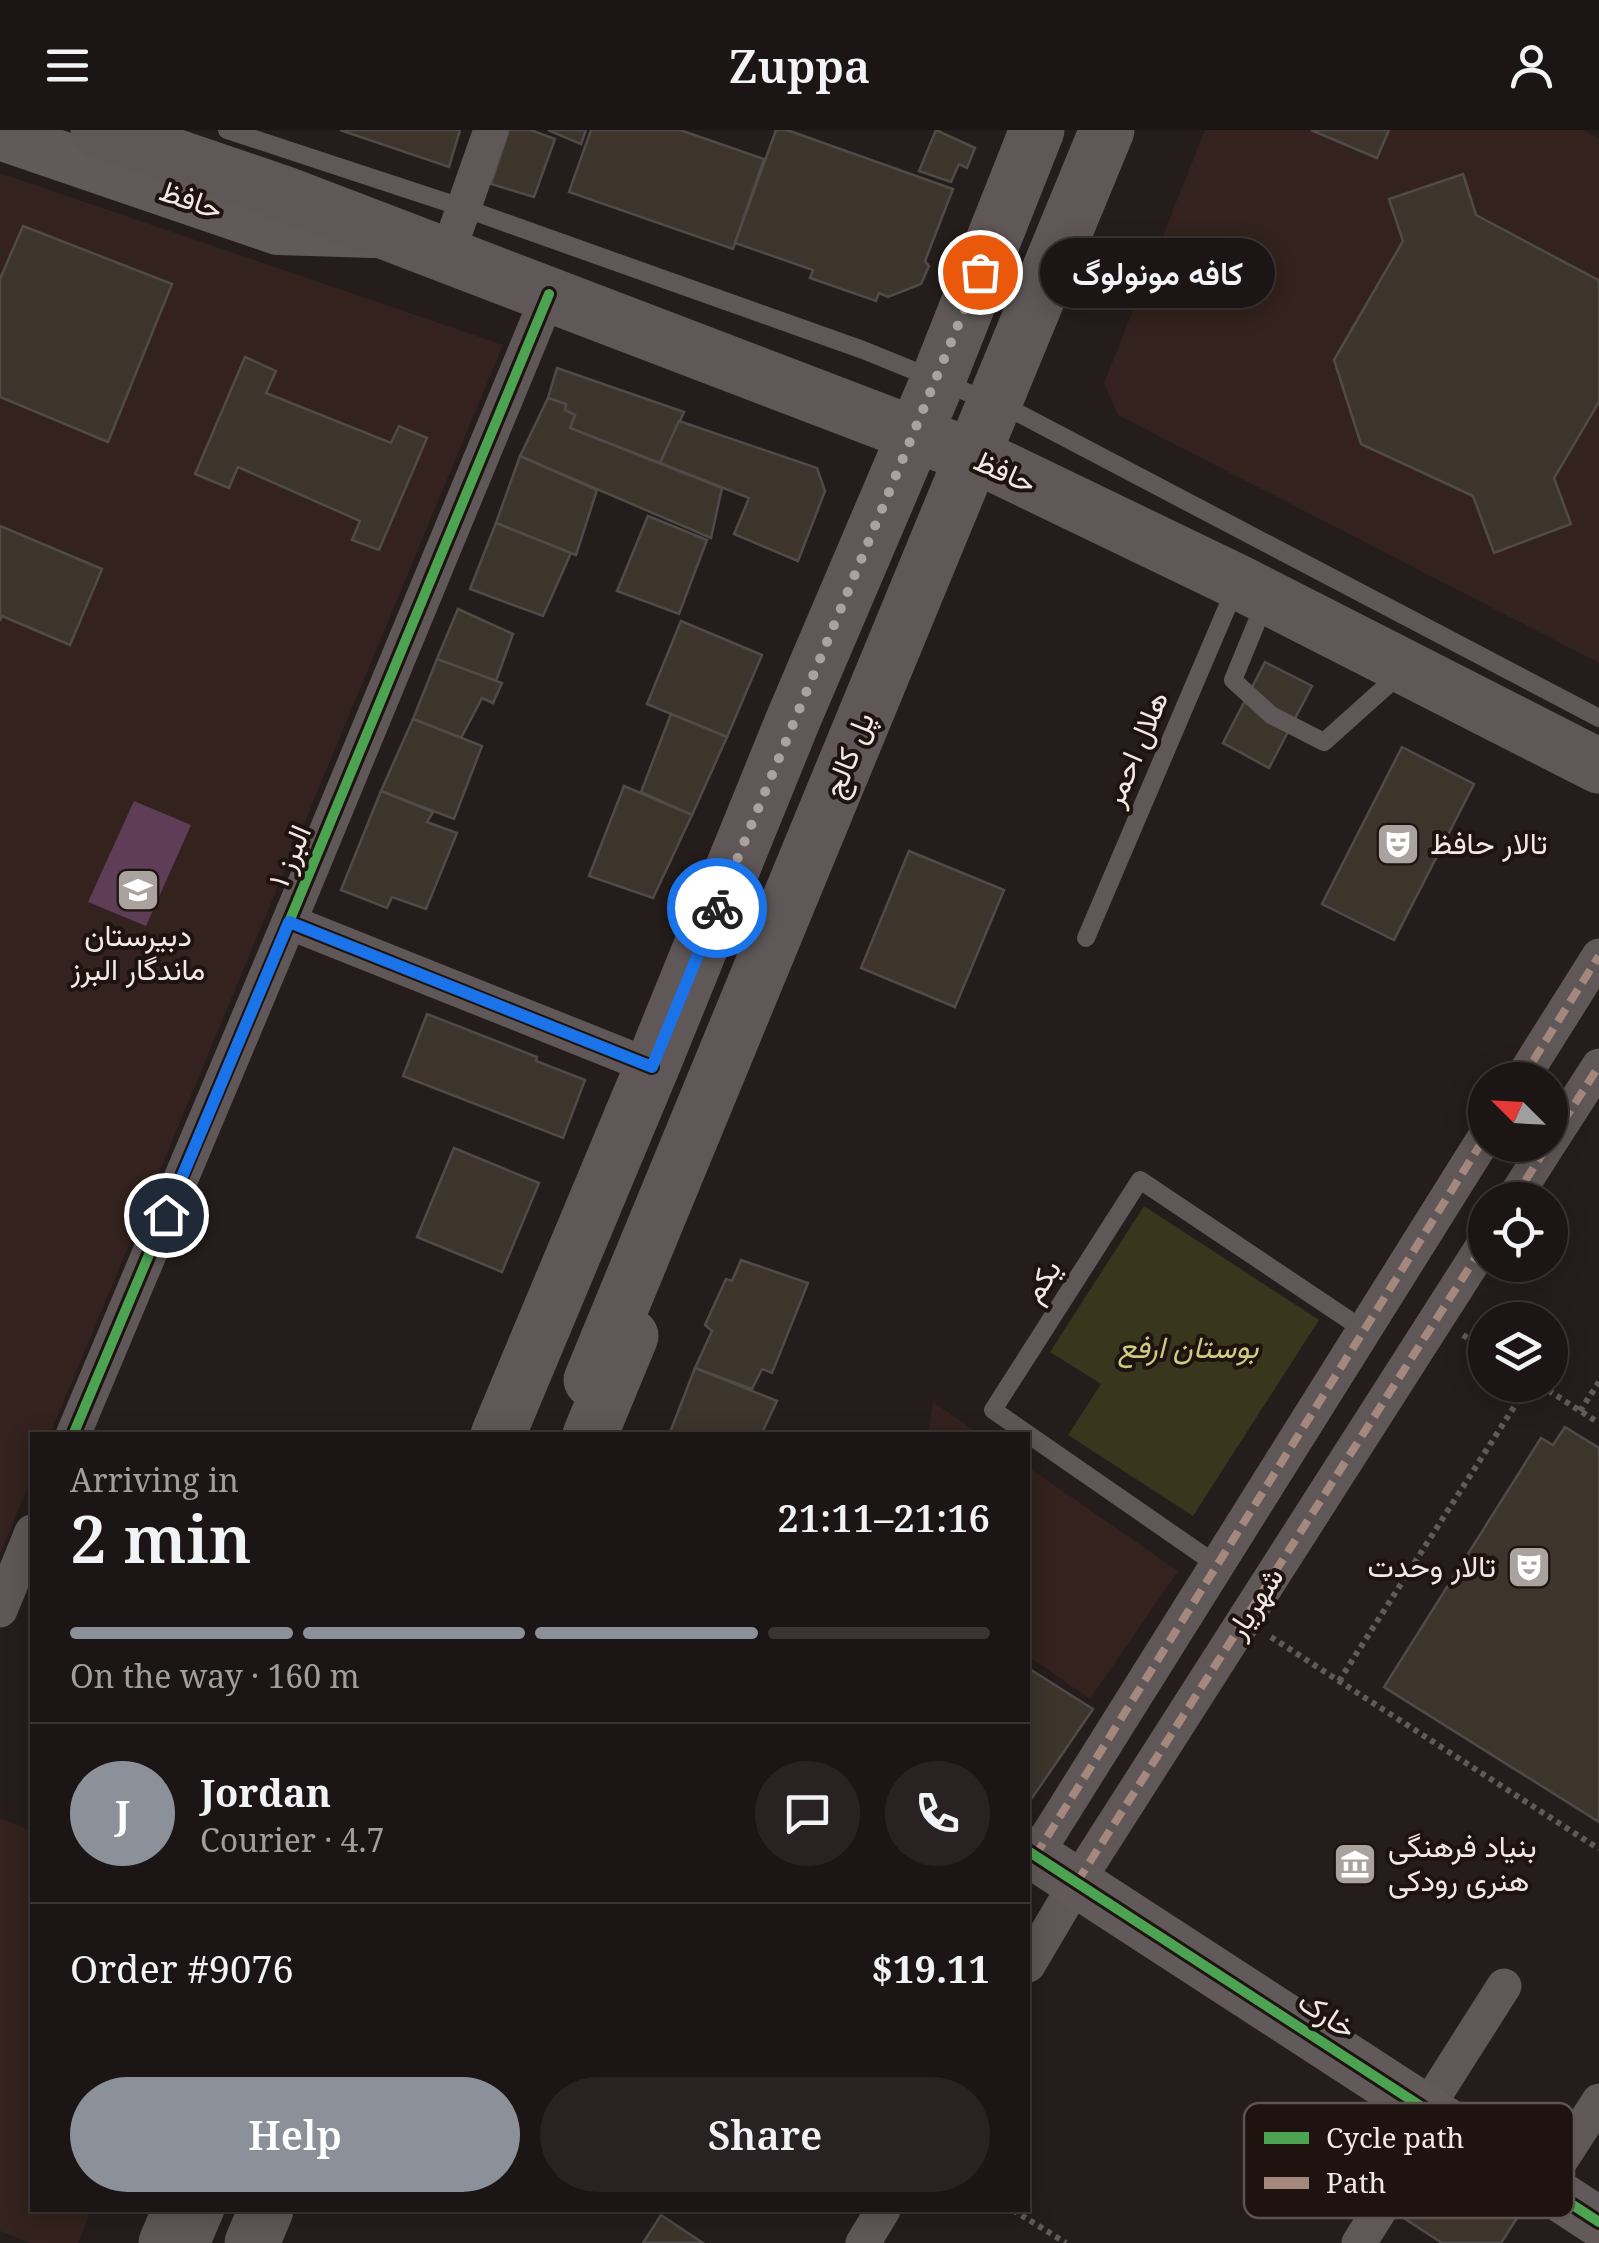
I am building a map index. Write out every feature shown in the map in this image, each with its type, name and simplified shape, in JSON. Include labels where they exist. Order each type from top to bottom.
[{"type":"main road","name":"حافظ","points":[[98,130],[284,193],[387,233],[456,232],[549,294],[995,465],[1599,766]]},
{"type":"main road","points":[[499,1432],[938,380],[1037,130]]},
{"type":"main road","name":"پل کالج","points":[[575,1379],[1076,130]]},
{"type":"main road","name":"پل کالج","points":[[575,1379],[1107,130]]},
{"type":"main road","points":[[591,1432],[1136,130]]},
{"type":"main road","points":[[793,720],[829,707],[848,709],[864,717],[880,739]]},
{"type":"main road","points":[[535,1432],[575,1379]]},
{"type":"main road","points":[[568,1432],[575,1379]]},
{"type":"main road","points":[[166,2243],[179,2212]]},
{"type":"main road","points":[[252,2243],[265,2212]]},
{"type":"street","points":[[456,232],[491,130]]},
{"type":"street","name":"حافظ","points":[[0,135],[278,230],[387,233]]},
{"type":"street","name":"البرز ۱","points":[[75,1432],[549,294]]},
{"type":"street","points":[[289,922],[652,1067]]},
{"type":"street","points":[[1532,1062],[1599,956]]},
{"type":"street","points":[[1568,1114],[1599,1066]]},
{"type":"street","name":"شهریار","points":[[1031,1854],[1470,1162]]},
{"type":"street","name":"شهریار","points":[[1030,1962],[1468,1271]]},
{"type":"street","points":[[0,1610],[30,1537]]},
{"type":"street","name":"خارک","points":[[1031,1854],[1417,2103]]},
{"type":"street","points":[[1438,2103],[1504,1986]]},
{"type":"street","points":[[1574,2140],[1599,2101]]},
{"type":"street","name":"خارک","points":[[1574,2206],[1599,2222]]},
{"type":"street","points":[[863,2243],[882,2212]]},
{"type":"street","points":[[1359,2243],[1373,2218]]},
{"type":"street","points":[[1594,2243],[1599,2234]]},
{"type":"lane","points":[[227,130],[456,232],[938,380],[1018,413],[1599,718]]},
{"type":"lane","points":[[1252,590],[1233,680],[1271,715],[1324,742],[1407,668]]},
{"type":"lane","name":"هلال احمر","points":[[1086,938],[1252,590]]},
{"type":"lane","name":"یکم","points":[[1025,1432],[993,1410],[1140,1180],[1364,1330]]},
{"type":"lane","name":"یکم","points":[[1030,1436],[1217,1565]]},
{"type":"lane","points":[[202,2243],[215,2212]]},
{"type":"path","points":[[1580,1411],[1599,1382]]},
{"type":"path","points":[[1338,1681],[1517,1402]]},
{"type":"path","points":[[1566,1402],[1599,1423]]},
{"type":"path","points":[[1244,1620],[1599,1849]]},
{"type":"path","points":[[1016,2212],[1066,2243]]},
{"type":"shaded area","points":[[1205,130],[1584,130],[1599,139],[1599,663],[1118,415],[1104,383]]},
{"type":"shaded area","name":"دبیرستان ماندگار البرز","points":[[0,173],[503,345],[51,1432],[30,1432],[30,1482],[0,1555]]},
{"type":"shaded area","points":[[134,801],[191,825],[146,926],[88,902]]},
{"type":"shaded area","points":[[933,1402],[977,1432],[928,1432]]},
{"type":"shaded area","points":[[1030,1468],[1178,1571],[1090,1699],[1030,1657]]},
{"type":"shaded area","points":[[0,1818],[30,1830],[30,2212],[90,2212],[78,2243],[30,2243],[0,2231]]},
{"type":"green space","name":"بوستان ارفع","points":[[1144,1206],[1319,1320],[1193,1516],[1068,1435],[1101,1384],[1050,1352]]},
{"type":"building","points":[[340,130],[460,130],[449,167]]},
{"type":"building","points":[[509,130],[531,130],[555,139],[534,197],[491,184]]},
{"type":"building","points":[[548,130],[586,130],[581,144]]},
{"type":"building","points":[[591,130],[680,130],[764,159],[733,249],[569,192]]},
{"type":"building","points":[[776,130],[787,130],[953,189],[925,261],[929,266],[921,284],[888,297],[879,293],[876,301],[810,278],[813,270],[735,243]]},
{"type":"building","points":[[936,130],[975,148],[967,168],[959,164],[951,182],[919,171]]},
{"type":"building","points":[[1311,130],[1389,130],[1377,158]]},
{"type":"building","points":[[1463,174],[1476,215],[1599,284],[1599,402],[1554,478],[1571,524],[1494,553],[1473,496],[1361,444],[1334,360],[1403,241],[1389,199]]},
{"type":"building","points":[[23,226],[172,284],[108,442],[0,397],[0,279]]},
{"type":"building","points":[[245,357],[276,371],[266,393],[391,443],[399,426],[427,438],[379,550],[352,540],[360,521],[238,467],[229,488],[195,474]]},
{"type":"building","points":[[557,368],[684,412],[660,463],[570,428],[575,415],[565,410],[566,404],[548,398]]},
{"type":"building","points":[[548,398],[566,404],[565,410],[575,415],[570,428],[722,488],[711,538],[520,456]]},
{"type":"building","points":[[679,421],[817,468],[825,491],[798,561],[734,534],[749,498],[660,463]]},
{"type":"building","points":[[520,456],[597,490],[576,555],[496,523]]},
{"type":"building","points":[[648,516],[707,540],[679,614],[617,591]]},
{"type":"building","points":[[496,523],[571,553],[543,616],[470,589]]},
{"type":"building","points":[[0,526],[102,569],[70,645],[2,616],[0,621]]},
{"type":"building","points":[[458,609],[513,634],[496,681],[437,659]]},
{"type":"building","points":[[681,621],[762,655],[727,737],[647,704]]},
{"type":"building","points":[[437,659],[502,683],[493,703],[482,698],[461,738],[413,719]]},
{"type":"building","points":[[1265,662],[1312,686],[1269,768],[1223,743]]},
{"type":"building","points":[[671,714],[727,737],[692,815],[641,792]]},
{"type":"building","points":[[413,719],[482,746],[454,819],[381,791]]},
{"type":"building","name":"تالار حافظ","points":[[1402,747],[1474,784],[1394,940],[1322,904]]},
{"type":"building","points":[[624,786],[692,815],[653,898],[589,876]]},
{"type":"building","points":[[381,791],[433,812],[427,822],[457,833],[426,909],[392,897],[387,908],[341,890]]},
{"type":"building","points":[[909,851],[1004,890],[955,1007],[861,968]]},
{"type":"building","points":[[427,1014],[585,1080],[563,1138],[403,1076]]},
{"type":"building","points":[[454,1148],[539,1183],[502,1272],[417,1237]]},
{"type":"building","points":[[741,1260],[808,1283],[772,1373],[762,1369],[752,1389],[695,1368],[712,1331],[705,1325],[726,1279],[732,1281]]},
{"type":"building","points":[[695,1368],[777,1401],[762,1432],[670,1432]]},
{"type":"building","name":"تالار وحدت","points":[[1565,1427],[1599,1448],[1599,1822],[1384,1687],[1541,1438],[1553,1445]]},
{"type":"building","points":[[1030,1669],[1093,1709],[1030,1796]]},
{"type":"building","points":[[661,2215],[703,2243],[643,2243]]},
{"type":"building","points":[[1404,2218],[1517,2218],[1501,2243],[1442,2243]]},
{"type":"marked path","points":[[1532,1062],[1599,956]]},
{"type":"marked path","points":[[1568,1114],[1599,1066]]},
{"type":"marked path","points":[[1035,1856],[1469,1162]]},
{"type":"marked path","points":[[1524,1182],[1537,1162]]},
{"type":"marked path","points":[[1077,1882],[1468,1270]]},
{"type":"cycle path","points":[[74,1432],[549,294]]},
{"type":"cycle path","points":[[289,922],[652,1067]]},
{"type":"cycle path","points":[[1030,1852],[1416,2103]]},
{"type":"cycle path","points":[[1574,2206],[1599,2222]]},
{"type":"way so far","points":[[717,908],[980,272]]},
{"type":"place","name":"کافه مونولوگ","points":[[980,272]]},
{"type":"place","name":"تالار حافظ","points":[[1398,844]]},
{"type":"place","name":"دبیرستان ماندگار البرز","points":[[138,890]]},
{"type":"place","name":"تالار وحدت","points":[[1529,1567]]},
{"type":"place","name":"بنیاد فرهنگی هنری رودکی","points":[[1355,1864]]},
{"type":"route","points":[[166,1215],[289,922],[652,1067],[717,908]]}]
